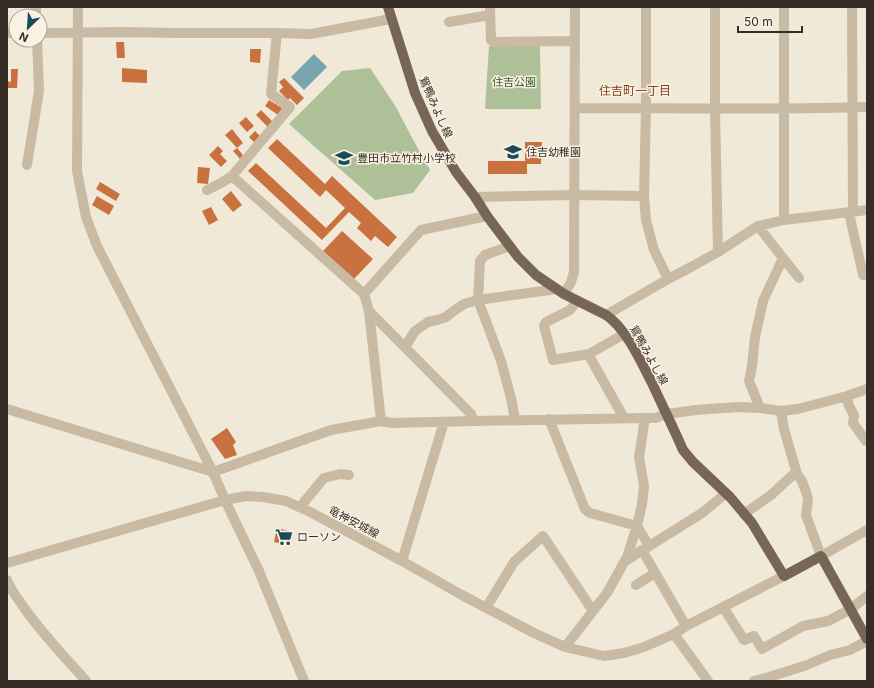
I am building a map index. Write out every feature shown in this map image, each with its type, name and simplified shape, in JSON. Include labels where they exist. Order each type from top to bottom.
[{"type":"main road","name":"鴛鴨みよし線","points":[[388,7],[415,93],[432,131],[456,172],[518,257],[536,275],[560,292],[613,319],[621,328],[641,362],[683,450],[752,523],[784,576]]},
{"type":"main road","points":[[784,576],[822,556],[867,640]]},
{"type":"street","points":[[78,7],[77,171],[86,217],[97,246],[213,472],[225,500],[260,570],[304,681]]},
{"type":"street","points":[[405,346],[415,331],[428,322],[446,317],[464,304],[478,300],[560,292],[571,282],[574,272],[575,195],[574,7]]},
{"type":"street","points":[[646,7],[644,196],[646,220],[654,250],[668,279]]},
{"type":"street","points":[[715,7],[715,109],[718,252]]},
{"type":"street","points":[[784,7],[784,220]]},
{"type":"street","points":[[852,7],[851,212],[864,275]]},
{"type":"street","points":[[449,22],[490,11],[491,40],[494,42],[574,41]]},
{"type":"street","points":[[48,33],[124,32],[151,37],[177,33],[311,34],[391,19]]},
{"type":"street","points":[[207,190],[232,176],[290,107],[271,94],[277,33]]},
{"type":"street","points":[[27,166],[36,116],[38,90],[37,48]]},
{"type":"street","points":[[575,108],[715,109],[867,107]]},
{"type":"street","points":[[232,176],[364,294],[369,311],[381,421]]},
{"type":"street","points":[[475,197],[575,195],[644,196]]},
{"type":"street","points":[[606,315],[718,252],[758,226],[784,220],[867,210]]},
{"type":"street","points":[[364,294],[421,230],[487,216]]},
{"type":"street","points":[[758,226],[799,278]]},
{"type":"street","points":[[510,246],[485,255],[480,261],[478,300],[501,361],[511,398],[514,420]]},
{"type":"street","points":[[760,408],[749,381],[755,337],[763,301],[783,258]]},
{"type":"street","points":[[577,300],[570,310],[546,322],[544,326],[553,360],[588,354],[624,334]]},
{"type":"street","points":[[369,311],[471,414],[474,421]]},
{"type":"street","points":[[588,354],[624,418]]},
{"type":"street","points":[[7,409],[213,472],[330,430],[381,421],[392,423],[655,418],[667,414],[696,410],[738,407],[780,411],[798,409],[867,389]]},
{"type":"street","points":[[847,396],[849,406],[854,415],[853,423],[867,441]]},
{"type":"street","points":[[780,411],[796,472],[802,481],[808,499],[806,515],[822,556],[867,530]]},
{"type":"street","points":[[565,647],[607,593],[624,562],[637,526],[644,486],[639,457],[645,418]]},
{"type":"street","points":[[549,419],[585,509],[590,513],[637,526]]},
{"type":"street","points":[[402,561],[444,422]]},
{"type":"street","points":[[744,514],[771,495],[796,472]]},
{"type":"street","points":[[300,508],[324,478],[340,474],[349,475]]},
{"type":"street","points":[[624,562],[702,513],[725,494]]},
{"type":"street","name":"竜神安城線","points":[[7,563],[225,500],[246,496],[263,497],[286,501],[350,533],[534,633],[565,647],[604,656],[624,653],[644,647],[674,634],[686,626],[784,576]]},
{"type":"street","points":[[637,526],[655,573],[686,626]]},
{"type":"street","points":[[486,608],[514,562],[543,536],[593,611]]},
{"type":"street","points":[[636,585],[655,573]]},
{"type":"street","points":[[7,580],[40,630],[86,681]]},
{"type":"street","points":[[723,607],[744,640],[754,636],[762,649],[803,626],[828,621],[851,609],[867,596]]},
{"type":"street","points":[[674,634],[708,681]]},
{"type":"street","points":[[754,681],[807,665],[830,655],[850,650],[867,640]]},
{"type":"green space","name":"住吉公園","points":[[489,46],[540,46],[541,109],[485,109]]},
{"type":"green space","points":[[370,68],[396,107],[430,170],[413,193],[375,200],[289,124],[342,71]]},
{"type":"water","points":[[314,54],[327,67],[304,90],[291,77]]},
{"type":"building","points":[[116,42],[124,42],[125,58],[117,58]]},
{"type":"building","points":[[250,49],[261,49],[260,63],[250,62]]},
{"type":"building","points":[[122,68],[147,70],[147,83],[122,82]]},
{"type":"building","points":[[11,69],[18,69],[17,88],[7,88],[7,81],[11,82]]},
{"type":"building","points":[[284,78],[304,98],[297,105],[290,98],[288,100],[279,91],[283,87],[279,82]]},
{"type":"building","points":[[269,100],[282,108],[278,115],[265,106]]},
{"type":"building","points":[[261,110],[273,122],[268,127],[256,115]]},
{"type":"building","points":[[246,117],[254,126],[247,132],[239,123]]},
{"type":"building","points":[[232,129],[243,143],[237,148],[225,135]]},
{"type":"building","points":[[255,131],[260,136],[254,142],[249,137]]},
{"type":"building","points":[[277,139],[325,184],[332,176],[397,237],[388,247],[375,236],[371,241],[357,228],[361,223],[349,212],[322,240],[248,171],[256,163],[326,228],[345,208],[326,190],[320,197],[268,148]]},
{"type":"building","points":[[525,142],[542,142],[541,164],[527,164],[527,174],[488,174],[488,161],[525,161]]},
{"type":"building","points":[[218,146],[223,151],[220,154],[227,161],[221,167],[209,155]]},
{"type":"building","points":[[237,148],[243,155],[240,159],[233,151]]},
{"type":"building","points":[[198,167],[210,168],[208,184],[197,183]]},
{"type":"building","points":[[100,182],[120,194],[116,201],[96,189]]},
{"type":"building","points":[[231,191],[242,205],[233,212],[222,199]]},
{"type":"building","points":[[97,196],[114,206],[109,215],[92,205]]},
{"type":"building","points":[[211,207],[218,220],[209,225],[202,211]]},
{"type":"building","points":[[342,231],[373,259],[354,279],[323,251]]},
{"type":"building","points":[[227,428],[236,442],[233,445],[237,455],[225,459],[211,439]]},
{"type":"building","name":"ローソン","points":[[277,528],[294,532],[290,546],[274,542]]},
{"type":"place","name":"住吉幼稚園","points":[[513,152]]},
{"type":"place","name":"豊田市立竹村小学校","points":[[344,158]]},
{"type":"place","name":"ローソン","points":[[284,537]]},
{"type":"district","name":"住吉町一丁目","points":[[635,90]]}]
